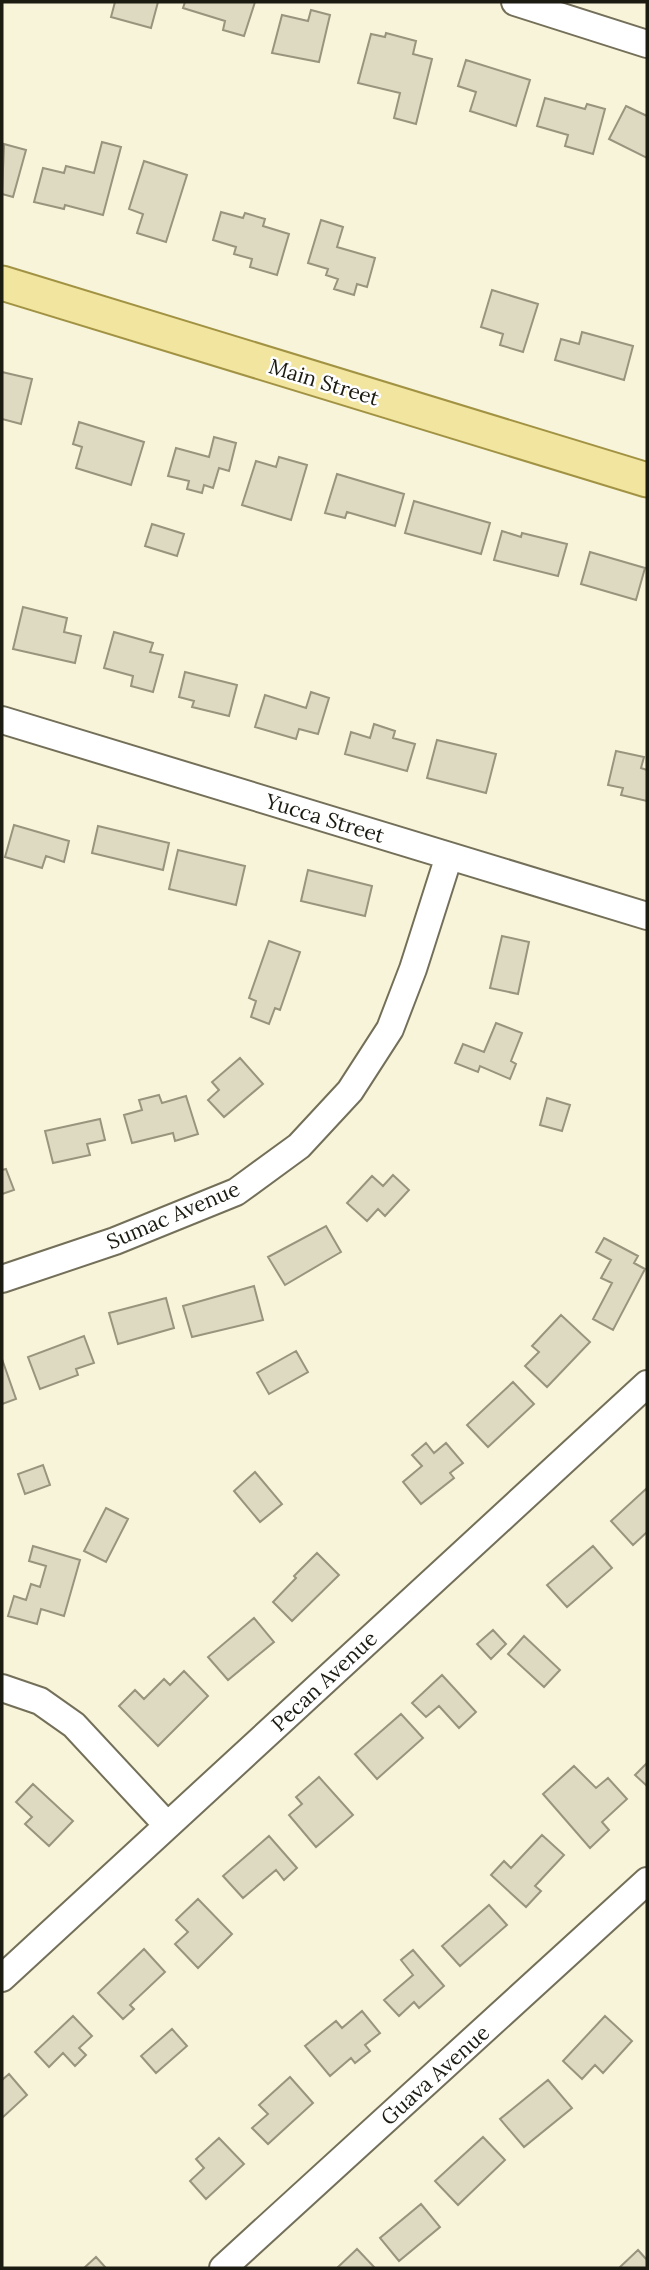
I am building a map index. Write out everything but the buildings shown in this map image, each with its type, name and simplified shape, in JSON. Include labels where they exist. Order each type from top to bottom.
[{"type":"main road","name":"Main Street","points":[[2,283],[647,480]]},
{"type":"street","points":[[514,2],[647,44]]},
{"type":"street","name":"Yucca Street","points":[[2,719],[647,916]]},
{"type":"street","name":"Sumac Avenue","points":[[2,1279],[115,1241],[236,1192],[299,1146],[350,1091],[390,1029],[414,970],[449,856]]},
{"type":"street","name":"Pecan Avenue","points":[[2,1978],[647,1384]]},
{"type":"street","points":[[2,1688],[40,1701],[74,1725],[167,1825]]},
{"type":"street","name":"Guava Avenue","points":[[223,2268],[647,1881]]}]
